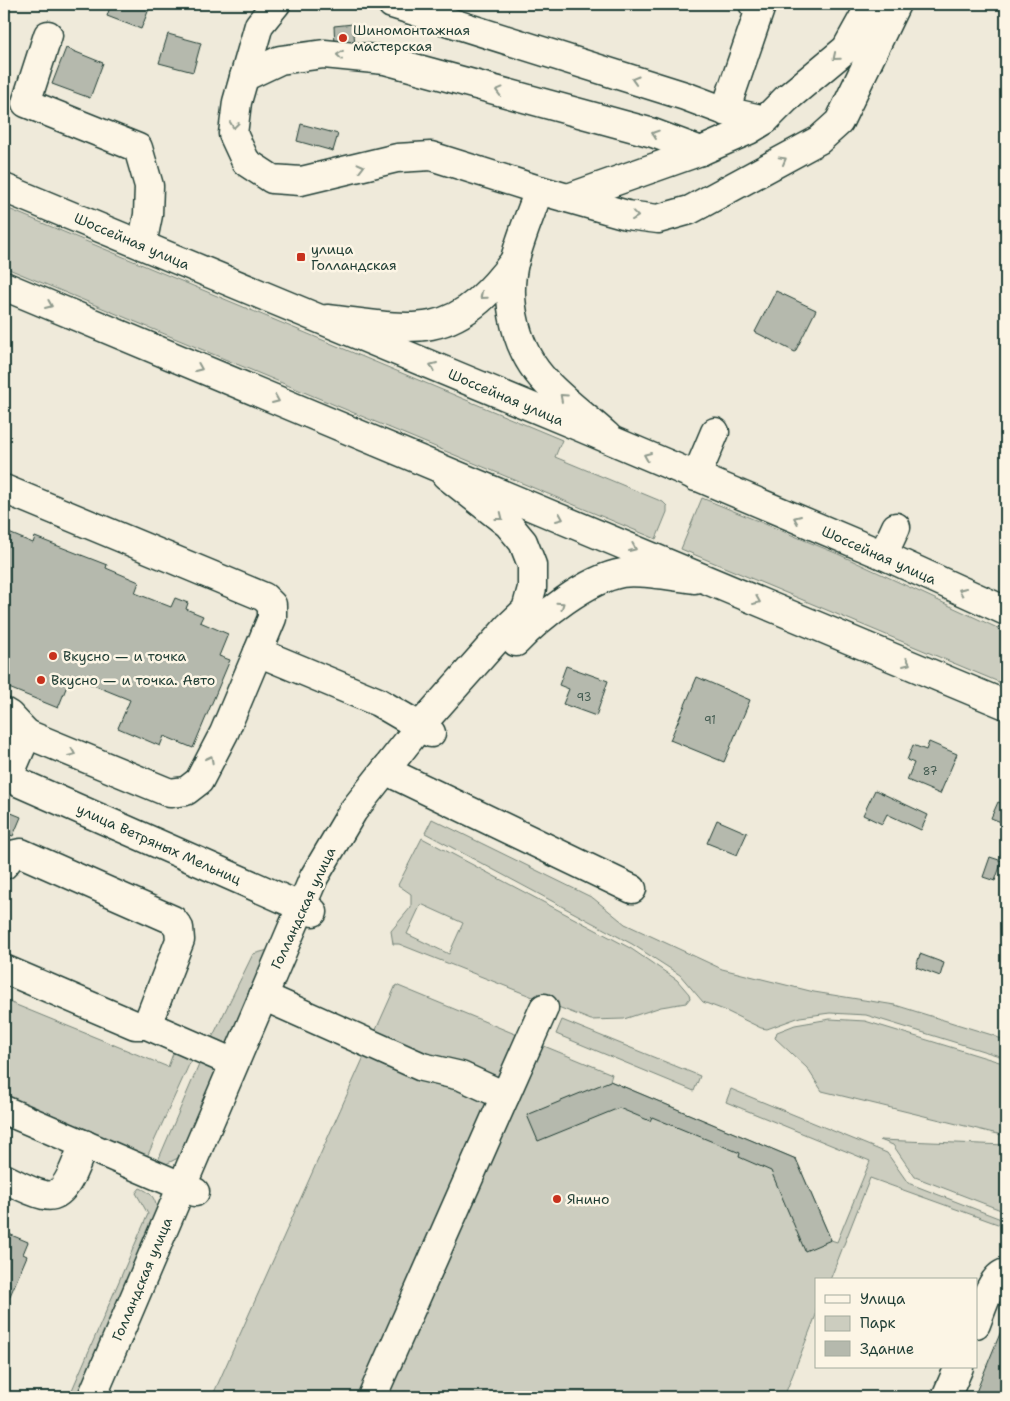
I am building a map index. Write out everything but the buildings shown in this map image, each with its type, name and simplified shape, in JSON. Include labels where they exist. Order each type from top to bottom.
[{"type":"street","points":[[276,4],[262,14],[237,102],[233,134],[246,162],[272,179],[301,181],[398,158],[431,156],[627,215],[658,219],[690,210],[819,140],[839,122],[896,4]]},
{"type":"street","points":[[392,4],[685,96],[725,111],[765,120]]},
{"type":"street","points":[[725,111],[761,6],[753,4]]},
{"type":"street","points":[[568,198],[701,151],[749,130],[765,120],[786,99],[846,49],[871,4]]},
{"type":"street","points":[[48,35],[26,103],[138,148],[149,186],[148,215],[142,245]]},
{"type":"street","points":[[244,77],[280,60],[324,54],[385,60],[654,133],[701,151]]},
{"type":"street","name":"Шоссейная улица","points":[[4,188],[883,555],[1006,611]]},
{"type":"street","points":[[539,190],[515,260],[512,280],[512,307],[518,335],[530,361],[546,382],[612,441]]},
{"type":"street","points":[[316,318],[404,327],[432,325],[460,314],[484,297],[515,260]]},
{"type":"street","points":[[4,286],[1006,705]]},
{"type":"street","points":[[696,477],[715,432]]},
{"type":"street","name":"Голландская улица","points":[[92,1397],[188,1189],[307,909],[314,878],[354,811],[392,773],[425,729],[508,628],[526,610],[532,588],[532,565],[524,542],[508,524],[434,465]]},
{"type":"street","points":[[4,489],[264,597],[272,606],[272,618],[224,733],[199,781],[186,791],[170,793],[27,734],[4,712]]},
{"type":"street","points":[[883,555],[896,527]]},
{"type":"street","name":"Голландская улица","points":[[425,729],[538,621],[598,580],[623,573],[655,574],[712,582]]},
{"type":"street","points":[[258,652],[378,702],[425,729]]},
{"type":"street","points":[[6,777],[27,734]]},
{"type":"street","points":[[392,773],[632,889]]},
{"type":"street","name":"улица Ветряных Мельниц","points":[[6,777],[307,909]]},
{"type":"street","points":[[4,865],[12,855],[21,854],[173,920],[180,928],[180,940],[147,1025]]},
{"type":"street","points":[[4,968],[135,1025],[147,1025],[234,1063]]},
{"type":"street","points":[[269,999],[422,1067],[460,1076],[506,1096]]},
{"type":"street","name":"Голландская улица","points":[[107,1397],[188,1189],[234,1063],[269,999]]},
{"type":"street","points":[[372,1397],[544,1008]]},
{"type":"street","points":[[4,1110],[188,1189]]},
{"type":"street","points":[[4,1178],[45,1196],[56,1195],[65,1188],[84,1144]]},
{"type":"street","points":[[978,1319],[994,1281],[1006,1273]]},
{"type":"street","points":[[946,1397],[958,1368]]},
{"type":"green space","points":[[4,207],[562,440],[555,457],[663,502],[667,506],[667,512],[656,539],[4,267]]},
{"type":"green space","points":[[702,498],[838,554],[1006,632],[1006,685],[681,549]]},
{"type":"green space","points":[[432,819],[593,898],[625,924],[722,969],[814,992],[895,1005],[992,1035],[1006,1041],[1006,1058],[866,1015],[830,1013],[800,1017],[767,1029],[761,1028],[703,1002],[680,975],[632,944],[425,833]]},
{"type":"green space","points":[[422,838],[630,948],[677,980],[689,994],[690,998],[686,1003],[661,1007],[624,1019],[591,1020],[399,944],[393,944],[391,931],[411,907],[411,894],[398,885]],"holes":[[[421,904],[463,923],[449,954],[407,934]]]},
{"type":"green space","points":[[276,948],[231,1046],[210,1042],[253,954]]},
{"type":"green space","name":"Янино","points":[[396,985],[612,1074],[610,1081],[796,1159],[831,1240],[837,1242],[870,1161],[726,1102],[731,1089],[887,1153],[908,1183],[1006,1221],[1006,1227],[870,1178],[831,1278],[815,1278],[815,1318],[784,1397],[212,1397]]},
{"type":"green space","points":[[4,1000],[168,1067],[175,1048],[193,1056],[146,1159],[4,1097]]},
{"type":"green space","points":[[830,1019],[865,1021],[1006,1064],[1006,1136],[822,1091],[807,1068],[775,1038],[777,1032],[795,1025]]},
{"type":"green space","points":[[562,1020],[700,1076],[694,1091],[556,1034]]},
{"type":"green space","points":[[201,1060],[219,1071],[186,1154],[164,1165],[157,1163]]},
{"type":"green space","points":[[880,1140],[1006,1145],[1006,1212],[915,1177],[893,1145]]},
{"type":"green space","points":[[140,1188],[152,1196],[157,1209],[77,1397],[69,1397],[148,1214],[136,1193]]},
{"type":"place","name":"Шиномонтажная мастерская","points":[[343,38]]},
{"type":"place","name":"улица Голландская","points":[[301,257]]},
{"type":"place","name":"Вкусно — и точка","points":[[53,656]]},
{"type":"place","name":"Вкусно — и точка. Авто","points":[[41,680]]},
{"type":"place","name":"Янино","points":[[557,1199]]}]
